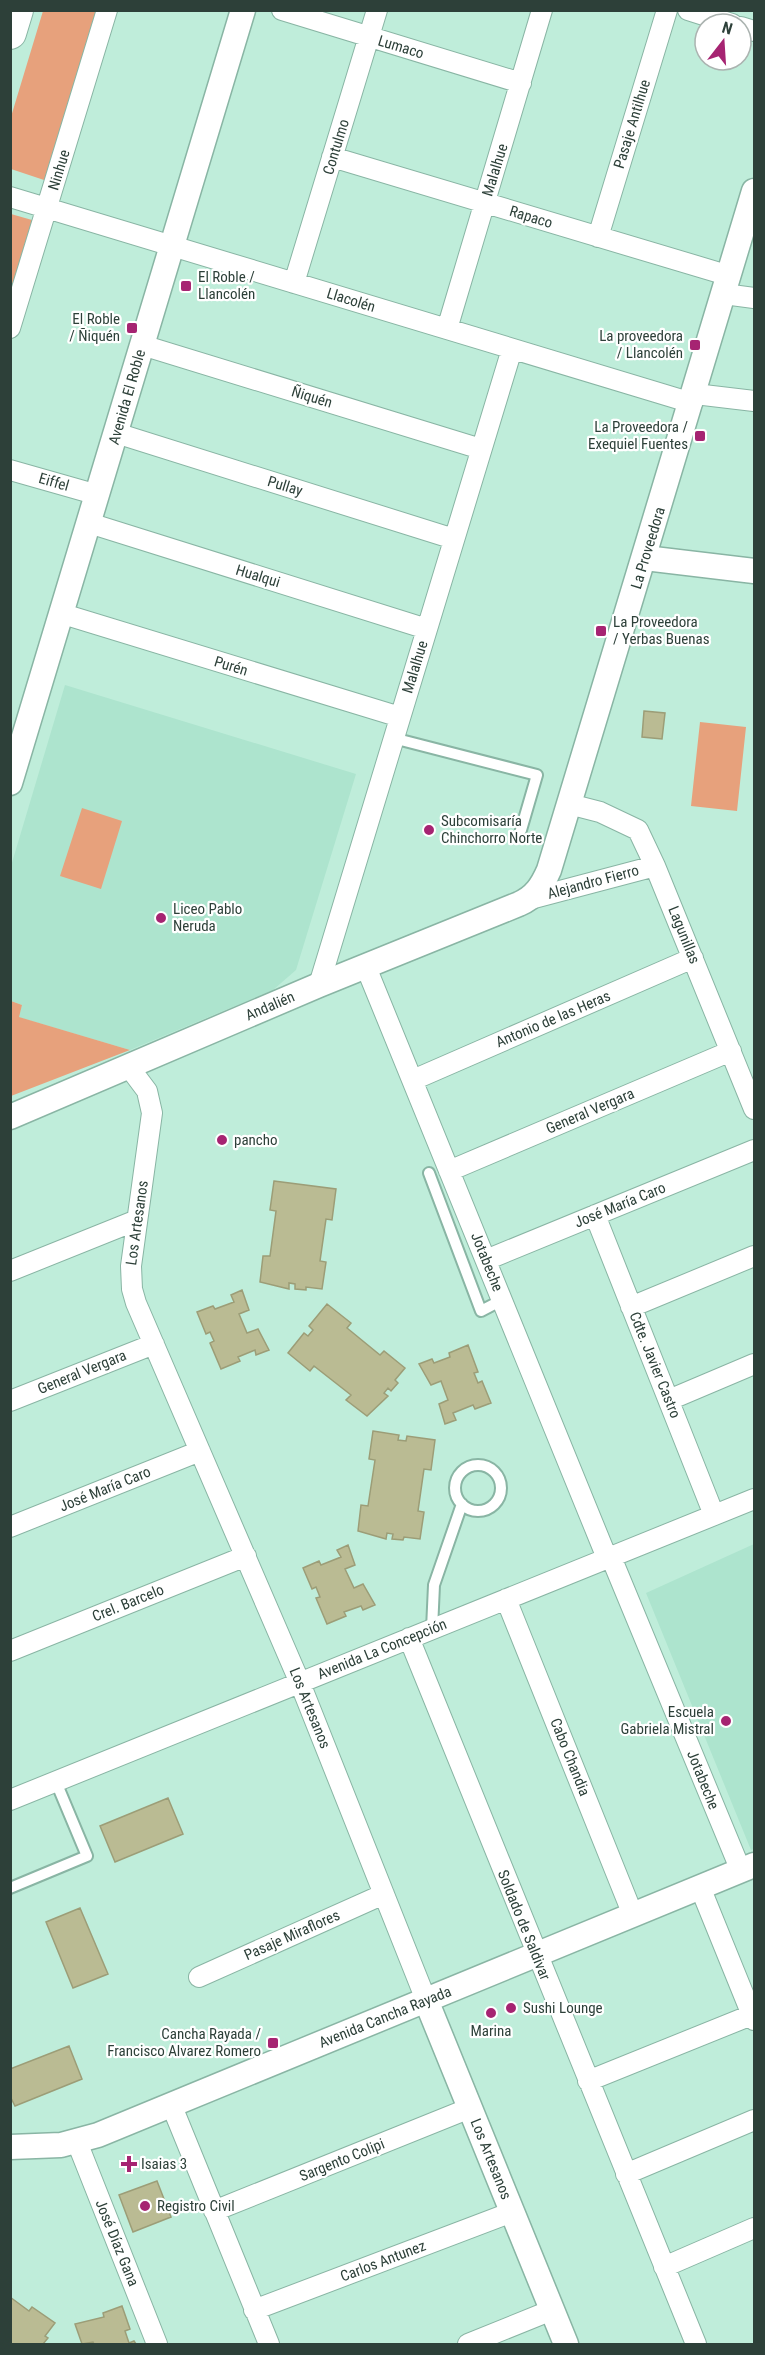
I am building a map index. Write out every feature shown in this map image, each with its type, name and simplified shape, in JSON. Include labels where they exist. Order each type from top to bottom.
[{"type":"main road","points":[[10,33],[17,10]]},
{"type":"street","name":"Ninhue","points":[[10,328],[107,10]]},
{"type":"street","name":"Avenida El Roble","points":[[10,783],[63,614],[171,245],[243,10]]},
{"type":"street","name":"Lumaco","points":[[282,10],[520,83]]},
{"type":"street","name":"Contulmo","points":[[294,283],[377,10]]},
{"type":"street","name":"Malalhue","points":[[447,329],[542,10]]},
{"type":"street","name":"Pasaje Antilhue","points":[[598,237],[667,10]]},
{"type":"street","name":"Rapaco","points":[[332,157],[598,237],[727,285],[754,298]]},
{"type":"street","name":"Llacolén","points":[[10,197],[512,349],[693,399],[754,401]]},
{"type":"street","name":"La Proveedora","points":[[530,899],[541,887],[549,870],[753,199]]},
{"type":"street","name":"Ñiquén","points":[[142,345],[481,449]]},
{"type":"street","name":"Malalhue","points":[[319,985],[512,349]]},
{"type":"street","name":"Pullay","points":[[116,434],[454,539]]},
{"type":"street","name":"Eiffel","points":[[10,470],[98,495]]},
{"type":"street","name":"Hualqui","points":[[90,523],[427,628]]},
{"type":"street","points":[[645,558],[754,571]]},
{"type":"street","name":"Purén","points":[[63,614],[400,717]]},
{"type":"street","name":"Lagunillas","points":[[569,804],[600,812],[638,830],[655,866],[754,1109]]},
{"type":"street","name":"Alejandro Fierro","points":[[530,899],[655,866]]},
{"type":"street","name":"Andalién","points":[[10,1117],[319,985],[530,899]]},
{"type":"street","name":"Antonio de las Heras","points":[[412,1080],[693,958]]},
{"type":"street","name":"Jotabeche","points":[[366,967],[609,1558],[748,1868]]},
{"type":"street","name":"General Vergara","points":[[449,1171],[731,1051]]},
{"type":"street","name":"Los Artesanos","points":[[129,1067],[147,1090],[152,1121],[137,1220],[131,1283],[154,1344],[300,1683],[566,2344]]},
{"type":"street","name":"José María Caro","points":[[486,1260],[754,1150]]},
{"type":"street","name":"Cdte. Javier Castro","points":[[595,1215],[714,1515]]},
{"type":"street","points":[[10,1271],[137,1220]]},
{"type":"street","points":[[632,1307],[754,1256]]},
{"type":"street","name":"General Vergara","points":[[10,1401],[154,1344]]},
{"type":"street","points":[[669,1400],[754,1364]]},
{"type":"street","name":"José María Caro","points":[[10,1527],[200,1451]]},
{"type":"street","name":"Avenida La Concepción","points":[[10,1800],[754,1499]]},
{"type":"street","name":"Crel. Barcelo","points":[[10,1651],[246,1556]]},
{"type":"street","name":"Cabo Chandia","points":[[506,1599],[633,1915]]},
{"type":"street","name":"Soldado de Saldivar","points":[[409,1638],[696,2344]]},
{"type":"street","name":"Avenida Cancha Rayada","points":[[10,2147],[46,2148],[77,2142],[748,1868]]},
{"type":"street","points":[[588,2081],[754,2017],[700,1887]]},
{"type":"street","name":"Pasaje Miraflores","points":[[199,1977],[384,1894]]},
{"type":"street","points":[[171,2104],[269,2344]]},
{"type":"street","name":"Sargento Colipi","points":[[214,2211],[470,2108]]},
{"type":"street","points":[[626,2174],[754,2120]]},
{"type":"street","name":"José Díaz Gana","points":[[77,2142],[157,2344]]},
{"type":"street","name":"Carlos Antunez","points":[[254,2310],[512,2212]]},
{"type":"street","points":[[664,2267],[754,2229]]},
{"type":"street","points":[[468,2344],[552,2310]]},
{"type":"lane","points":[[393,738],[537,775],[521,830]]},
{"type":"lane","points":[[429,1173],[481,1311],[502,1300]]},
{"type":"lane","points":[[474,1463],[495,1470],[503,1490],[492,1509],[471,1512],[462,1504],[455,1497],[456,1476],[474,1463]]},
{"type":"lane","points":[[432,1629],[434,1586],[462,1504]]},
{"type":"lane","points":[[10,1888],[87,1856],[56,1782]]},
{"type":"shaded area","points":[[43,11],[103,11],[53,183],[11,169],[10,120]]},
{"type":"shaded area","points":[[10,214],[32,220],[11,292]]},
{"type":"shaded area","name":"Liceo Pablo Neruda","points":[[65,685],[356,774],[296,970],[273,990],[130,1050],[18,1017],[22,1005],[11,1001],[11,866]]},
{"type":"shaded area","points":[[700,722],[746,727],[737,811],[691,806]]},
{"type":"shaded area","points":[[82,808],[122,821],[101,889],[60,876]]},
{"type":"shaded area","points":[[11,1001],[22,1005],[19,1017],[130,1050],[11,1096]]},
{"type":"shaded area","name":"Escuela Gabriela Mistral","points":[[754,1544],[754,1849],[751,1850],[646,1593]]},
{"type":"building","points":[[644,711],[665,713],[662,739],[642,737]]},
{"type":"building","points":[[274,1181],[336,1189],[332,1220],[326,1219],[320,1261],[326,1262],[322,1289],[306,1287],[306,1290],[295,1289],[295,1284],[289,1283],[289,1289],[260,1282],[263,1256],[270,1256],[276,1211],[270,1210]]},
{"type":"building","points":[[242,1290],[249,1310],[239,1314],[247,1333],[258,1329],[269,1350],[256,1355],[255,1350],[238,1357],[240,1361],[221,1369],[210,1343],[214,1341],[210,1332],[206,1334],[197,1312],[213,1306],[215,1309],[234,1302],[231,1295]]},
{"type":"building","points":[[327,1304],[351,1323],[347,1328],[380,1355],[384,1351],[405,1368],[395,1380],[398,1383],[391,1391],[388,1388],[384,1393],[388,1396],[367,1416],[346,1400],[351,1395],[314,1366],[310,1371],[288,1353],[304,1333],[308,1336],[313,1330],[309,1326]]},
{"type":"building","points":[[468,1345],[478,1372],[474,1373],[478,1383],[482,1381],[491,1403],[475,1409],[473,1405],[453,1413],[456,1420],[445,1424],[439,1404],[448,1400],[441,1381],[431,1385],[419,1364],[432,1359],[434,1363],[450,1357],[449,1353]]},
{"type":"building","points":[[373,1431],[399,1435],[398,1440],[406,1441],[407,1436],[435,1440],[431,1470],[424,1469],[418,1511],[424,1512],[420,1539],[404,1537],[403,1540],[392,1539],[393,1534],[387,1533],[386,1539],[358,1531],[361,1505],[368,1506],[375,1460],[369,1459]]},
{"type":"building","points":[[348,1545],[355,1565],[345,1569],[354,1588],[363,1584],[375,1605],[363,1610],[361,1606],[344,1612],[346,1616],[327,1624],[316,1598],[320,1597],[316,1587],[312,1589],[303,1568],[319,1561],[321,1565],[341,1557],[337,1550]]},
{"type":"building","points":[[168,1798],[183,1834],[115,1862],[100,1826]]},
{"type":"building","points":[[80,1908],[108,1974],[73,1988],[46,1922]]},
{"type":"building","points":[[69,2046],[82,2079],[15,2106],[10,2096],[10,2069]]},
{"type":"building","name":"Registro Civil","points":[[157,2181],[171,2217],[133,2232],[119,2195]]},
{"type":"building","points":[[10,2297],[29,2311],[32,2307],[55,2323],[45,2336],[48,2338],[43,2344],[10,2344]]},
{"type":"building","points":[[122,2306],[130,2329],[125,2331],[129,2343],[134,2341],[136,2344],[94,2344],[93,2342],[82,2344],[75,2324],[104,2317],[103,2313]]},
{"type":"place","name":"El Roble / Llancolén","points":[[186,286]]},
{"type":"place","name":"El Roble / Ñiquén","points":[[132,328]]},
{"type":"place","name":"La proveedora / Llancolén","points":[[695,345]]},
{"type":"place","name":"La Proveedora / Exequiel Fuentes","points":[[700,436]]},
{"type":"place","name":"La Proveedora / Yerbas Buenas","points":[[601,631]]},
{"type":"place","name":"Subcomisaría Chinchorro Norte","points":[[429,830]]},
{"type":"place","name":"Liceo Pablo Neruda","points":[[161,918]]},
{"type":"place","name":"pancho","points":[[222,1140]]},
{"type":"place","name":"Escuela Gabriela Mistral","points":[[726,1721]]},
{"type":"place","name":"Sushi Lounge","points":[[511,2008]]},
{"type":"place","name":"Marina","points":[[491,2013]]},
{"type":"place","name":"Cancha Rayada / Francisco Alvarez Romero","points":[[273,2043]]},
{"type":"place","name":"Isaias 3","points":[[129,2164]]},
{"type":"place","name":"Registro Civil","points":[[145,2206]]}]
